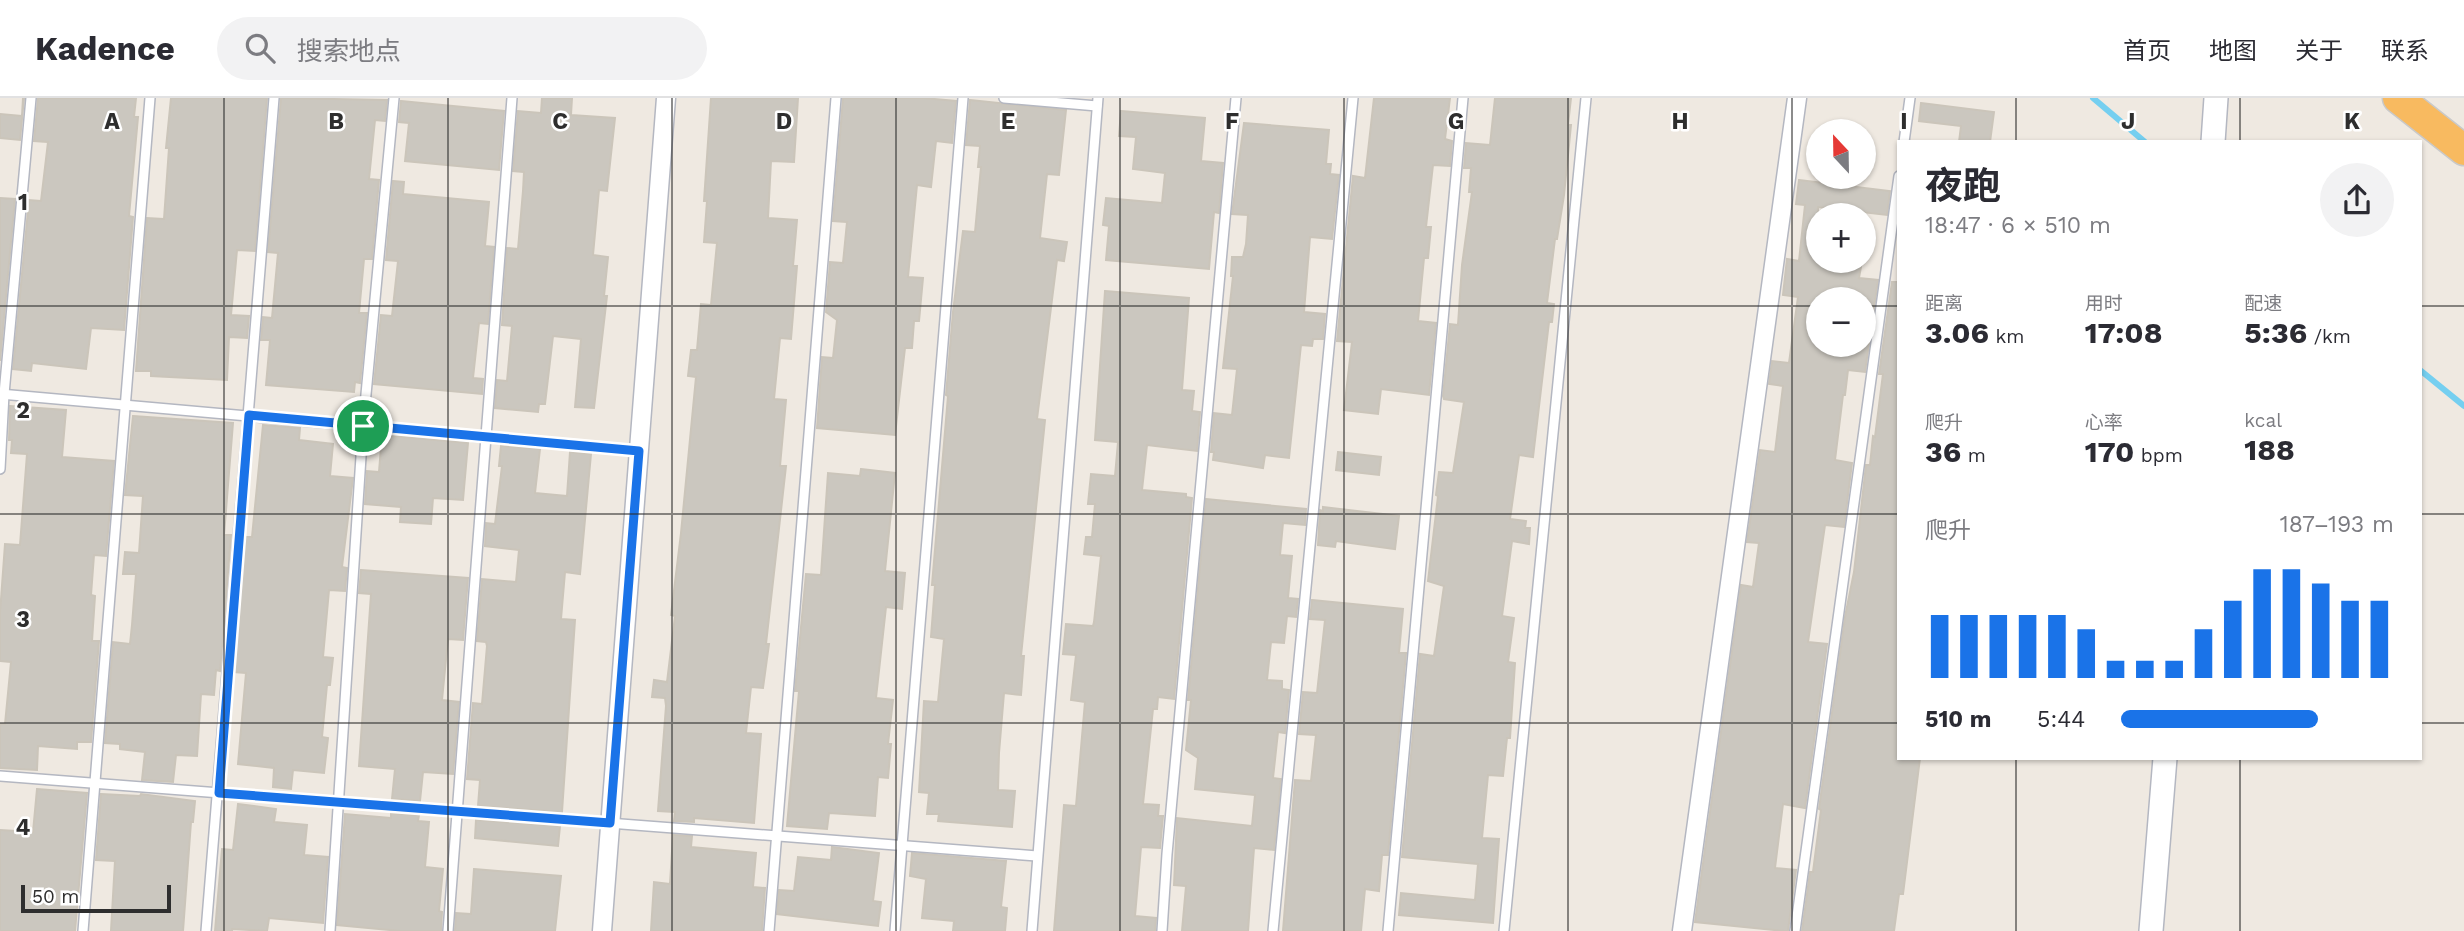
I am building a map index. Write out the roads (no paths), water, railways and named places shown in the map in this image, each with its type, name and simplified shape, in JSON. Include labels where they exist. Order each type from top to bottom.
[{"type":"highway","points":[[2398,98],[2464,150]]},
{"type":"street","points":[[602,931],[666,98]]},
{"type":"street","points":[[1682,931],[1797,98]]},
{"type":"street","points":[[2213,140],[2217,98]]},
{"type":"street","points":[[2151,931],[2165,760]]},
{"type":"lane","points":[[0,469],[2,394],[31,98]]},
{"type":"lane","points":[[83,931],[150,98]]},
{"type":"lane","points":[[206,931],[274,98]]},
{"type":"lane","points":[[330,931],[363,426],[394,98]]},
{"type":"lane","points":[[448,931],[512,98]]},
{"type":"lane","points":[[769,931],[836,98]]},
{"type":"lane","points":[[895,931],[963,98]]},
{"type":"lane","points":[[1004,98],[1097,102],[1032,931]]},
{"type":"lane","points":[[1163,931],[1167,854],[1236,98]]},
{"type":"lane","points":[[1273,931],[1353,98]]},
{"type":"lane","points":[[1388,931],[1463,98]]},
{"type":"lane","points":[[1504,931],[1586,98]]},
{"type":"lane","points":[[1903,140],[1910,98]]},
{"type":"lane","points":[[1795,931],[1897,191]]},
{"type":"lane","points":[[2,394],[639,451]]},
{"type":"lane","points":[[0,776],[1037,856]]},
{"type":"waterway","points":[[2093,98],[2143,140]]},
{"type":"waterway","points":[[2422,372],[2464,406]]}]
